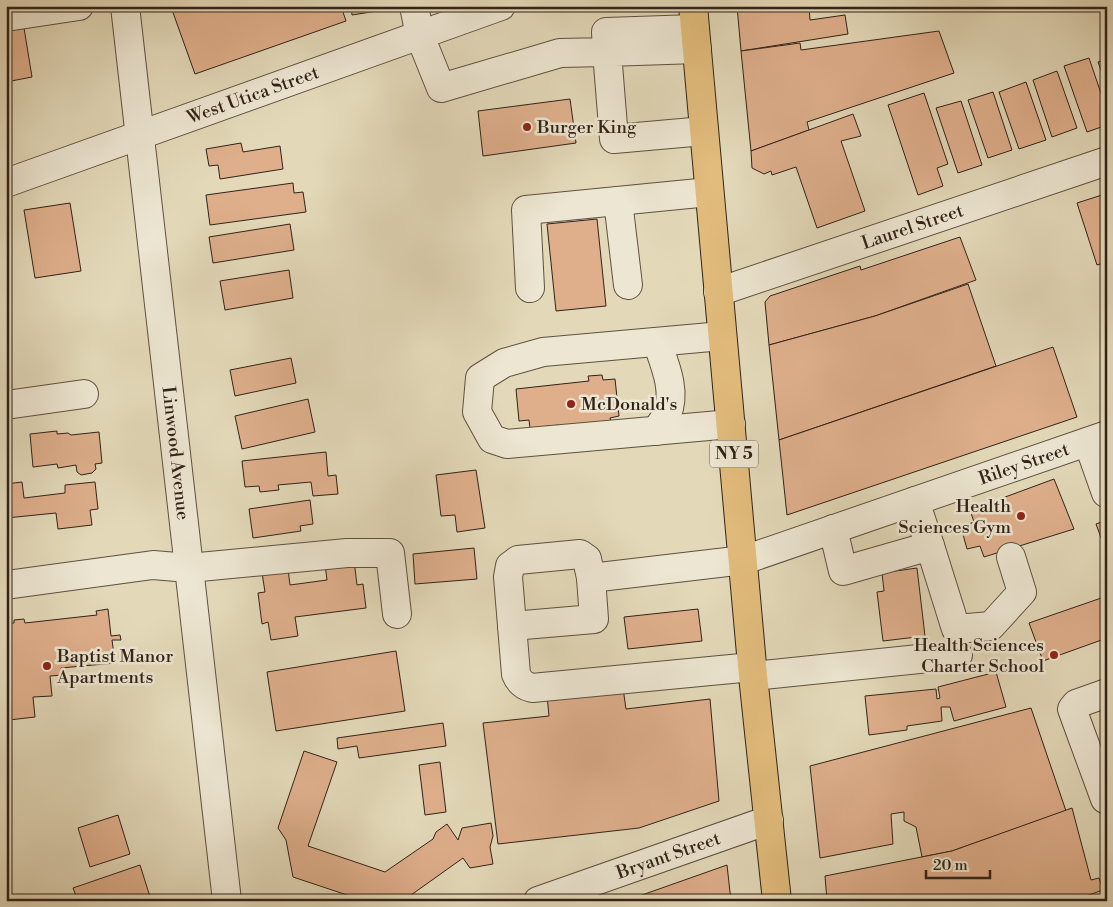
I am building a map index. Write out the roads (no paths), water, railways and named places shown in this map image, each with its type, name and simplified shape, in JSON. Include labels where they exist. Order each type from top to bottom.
[{"type":"main road","name":"NY 5","points":[[695,28],[753,671],[777,901]]},
{"type":"street","points":[[6,17],[79,6]]},
{"type":"street","name":"Linwood Avenue","points":[[125,6],[227,901]]},
{"type":"street","points":[[414,6],[420,36],[441,88],[560,53],[607,52],[695,28]]},
{"type":"street","name":"West Utica Street","points":[[6,183],[500,6]]},
{"type":"street","points":[[607,52],[614,139],[704,131]]},
{"type":"street","name":"Laurel Street","points":[[718,292],[1107,161]]},
{"type":"street","points":[[530,288],[526,210],[710,192]]},
{"type":"street","points":[[618,201],[628,285]]},
{"type":"street","points":[[722,336],[543,352],[504,363],[480,378],[477,412],[492,439],[507,444],[731,424]]},
{"type":"street","points":[[656,430],[667,413],[670,399],[669,380],[657,342]]},
{"type":"street","points":[[6,405],[84,394]]},
{"type":"street","points":[[1097,439],[1106,493]]},
{"type":"street","name":"Riley Street","points":[[591,578],[744,560],[1097,439]]},
{"type":"street","points":[[915,501],[930,546],[955,646]]},
{"type":"street","points":[[833,529],[843,571],[930,546]]},
{"type":"street","points":[[6,585],[153,565],[189,568],[347,554],[390,553],[397,614]]},
{"type":"street","points":[[512,626],[594,619],[591,578],[587,559],[580,554],[518,560],[513,563],[508,571],[508,577],[512,626],[516,674],[522,684],[532,688],[753,671],[955,646],[991,626],[1022,592],[1011,557]]},
{"type":"street","points":[[1107,693],[1076,704],[1072,710],[1105,800],[1107,800]]},
{"type":"street","name":"Bryant Street","points":[[538,901],[769,820]]},
{"type":"place","name":"Burger King","points":[[527,127]]},
{"type":"place","name":"McDonald's","points":[[571,404]]},
{"type":"place","name":"Health Sciences Gym","points":[[1021,516]]},
{"type":"place","name":"Health Sciences Charter School","points":[[1054,655]]},
{"type":"place","name":"Baptist Manor Apartments","points":[[47,666]]}]
